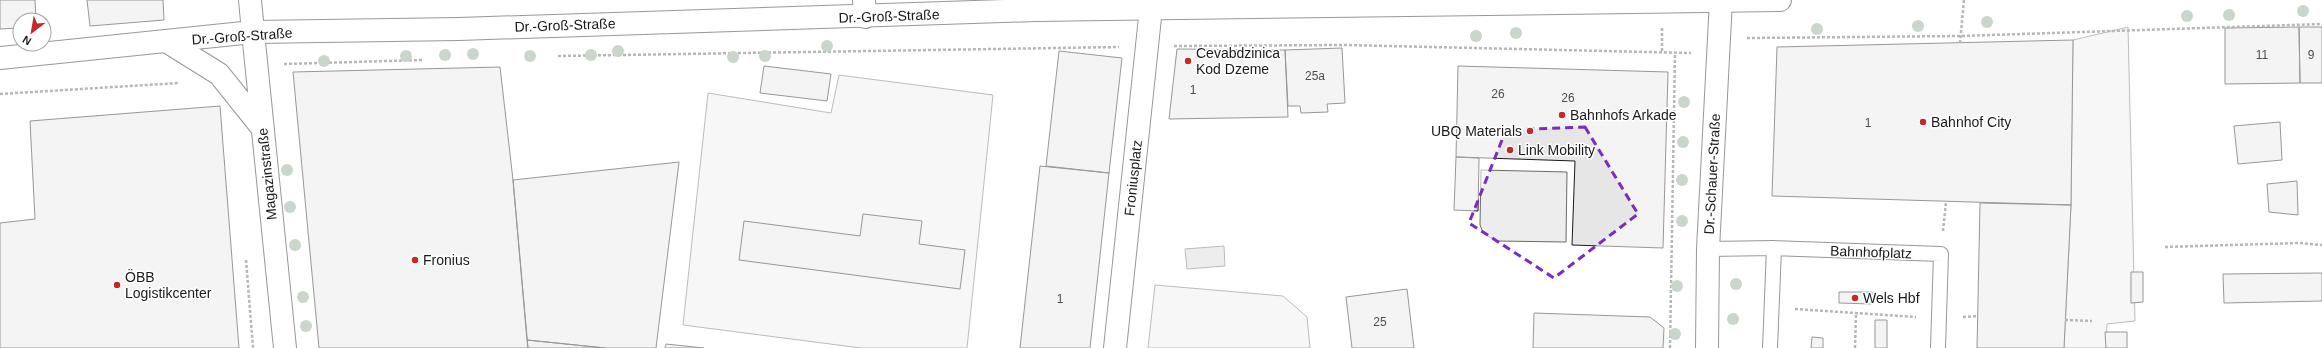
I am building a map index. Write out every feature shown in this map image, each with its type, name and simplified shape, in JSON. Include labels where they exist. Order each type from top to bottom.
[{"type":"main road","name":"Magazinstraße","points":[[250,0],[285,348]]},
{"type":"main road","name":"Dr.-Groß-Straße","points":[[0,58],[253,32],[459,29],[864,8],[1151,8],[1780,0]]},
{"type":"main road","name":"Dr.-Schauer-Straße","points":[[1707,348],[1708,249],[1721,1]]},
{"type":"main road","name":"Froniusplatz","points":[[1115,348],[1151,8]]},
{"type":"main road","points":[[166,41],[219,74],[263,129]]},
{"type":"lane","name":"Bahnhofplatz","points":[[1708,249],[1774,248],[1941,254],[1938,348]]},
{"type":"lane","points":[[1770,348],[1773,307],[1774,248]]},
{"type":"path","points":[[1960,43],[1964,0]]},
{"type":"path","points":[[658,53],[1345,45],[1675,53],[1719,52],[1745,38],[1961,36],[2322,24]]},
{"type":"path","points":[[1670,348],[1675,53]]},
{"type":"path","points":[[0,94],[183,84]]},
{"type":"path","points":[[2165,247],[2299,243],[2322,245]]},
{"type":"path","points":[[245,253],[253,348]]},
{"type":"path","points":[[1773,307],[1856,314],[1940,318]]},
{"type":"path","points":[[1855,348],[1856,314]]},
{"type":"path","points":[[2065,320],[2092,321]]},
{"type":"highlighted area","points":[[1585,127],[1638,214],[1554,278],[1469,223],[1506,130]]},
{"type":"shaded area","points":[[2128,27],[2135,321],[2107,324],[2106,348],[2064,348],[2071,205],[2073,40]]},
{"type":"shaded area","points":[[839,75],[993,95],[967,348],[861,348],[683,325],[708,93],[831,113]]},
{"type":"shaded area","points":[[1481,170],[1567,172],[1566,242],[1496,241],[1483,233],[1480,225]]},
{"type":"shaded area","points":[[1224,246],[1225,266],[1187,269],[1185,249]]},
{"type":"shaded area","points":[[1155,285],[1283,296],[1307,317],[1310,348],[1148,348]]},
{"type":"building","points":[[0,0],[35,0],[36,12],[12,12],[12,28],[0,29]]},
{"type":"building","points":[[87,0],[163,0],[164,20],[90,26]]},
{"type":"building","points":[[2299,27],[2300,83],[2225,84],[2225,28]]},
{"type":"building","points":[[2299,27],[2322,27],[2322,83],[2300,83]]},
{"type":"building","name":"Bahnhof City","points":[[2073,40],[2071,205],[1772,196],[1777,47]]},
{"type":"building","points":[[1342,48],[1345,103],[1327,104],[1328,112],[1301,113],[1300,106],[1288,106],[1285,50]]},
{"type":"building","points":[[1177,49],[1285,50],[1288,117],[1169,119]]},
{"type":"building","points":[[1059,51],[1122,58],[1109,173],[1046,166]]},
{"type":"building","points":[[764,66],[831,74],[827,101],[760,93]]},
{"type":"building","name":"Bahnhofs Arkade","points":[[1458,66],[1668,72],[1663,248],[1572,245],[1575,161],[1456,157]]},
{"type":"building","name":"Fronius","points":[[500,67],[513,180],[528,348],[319,348],[293,72]]},
{"type":"building","name":"ÖBB Logistikcenter","points":[[220,106],[239,348],[0,348],[0,223],[35,219],[30,121]]},
{"type":"building","points":[[2280,122],[2282,160],[2238,164],[2234,126]]},
{"type":"building","points":[[1456,157],[1479,158],[1478,211],[1454,210]]},
{"type":"building","points":[[679,162],[656,348],[605,348],[527,340],[513,180]]},
{"type":"building","points":[[1040,166],[1109,173],[1090,348],[1020,348]]},
{"type":"building","points":[[2297,181],[2298,215],[2269,212],[2267,184]]},
{"type":"building","points":[[1980,203],[2071,205],[2064,348],[1977,348]]},
{"type":"building","points":[[863,214],[922,221],[919,244],[965,250],[960,289],[739,260],[744,221],[860,236]]},
{"type":"building","points":[[2131,272],[2143,272],[2143,302],[2131,303]]},
{"type":"building","points":[[2322,273],[2322,301],[2224,303],[2223,274]]},
{"type":"building","points":[[1407,289],[1414,348],[1352,348],[1346,297]]},
{"type":"building","name":"Wels Hbf","points":[[1839,292],[1872,292],[1871,304],[1839,303]]},
{"type":"building","points":[[1534,313],[1650,317],[1664,328],[1663,348],[1533,348]]},
{"type":"building","name":"Wels Hbf","points":[[1875,320],[1887,320],[1887,348],[1875,348]]},
{"type":"building","points":[[2105,332],[2127,332],[2127,348],[2106,348]]},
{"type":"building","points":[[1812,337],[1823,338],[1823,348],[1811,348]]},
{"type":"building","points":[[527,340],[605,348],[528,348]]},
{"type":"building","points":[[666,344],[704,348],[665,348]]},
{"type":"place","name":"Cevabdzinica Kod Dzeme","points":[[1188,61]]},
{"type":"place","name":"Bahnhofs Arkade","points":[[1562,115]]},
{"type":"place","name":"Bahnhof City","points":[[1923,122]]},
{"type":"place","name":"UBQ Materials","points":[[1530,131]]},
{"type":"place","name":"Link Mobility","points":[[1510,150]]},
{"type":"place","name":"Fronius","points":[[415,260]]},
{"type":"place","name":"ÖBB Logistikcenter","points":[[117,285]]},
{"type":"place","name":"Wels Hbf","points":[[1855,298]]}]
